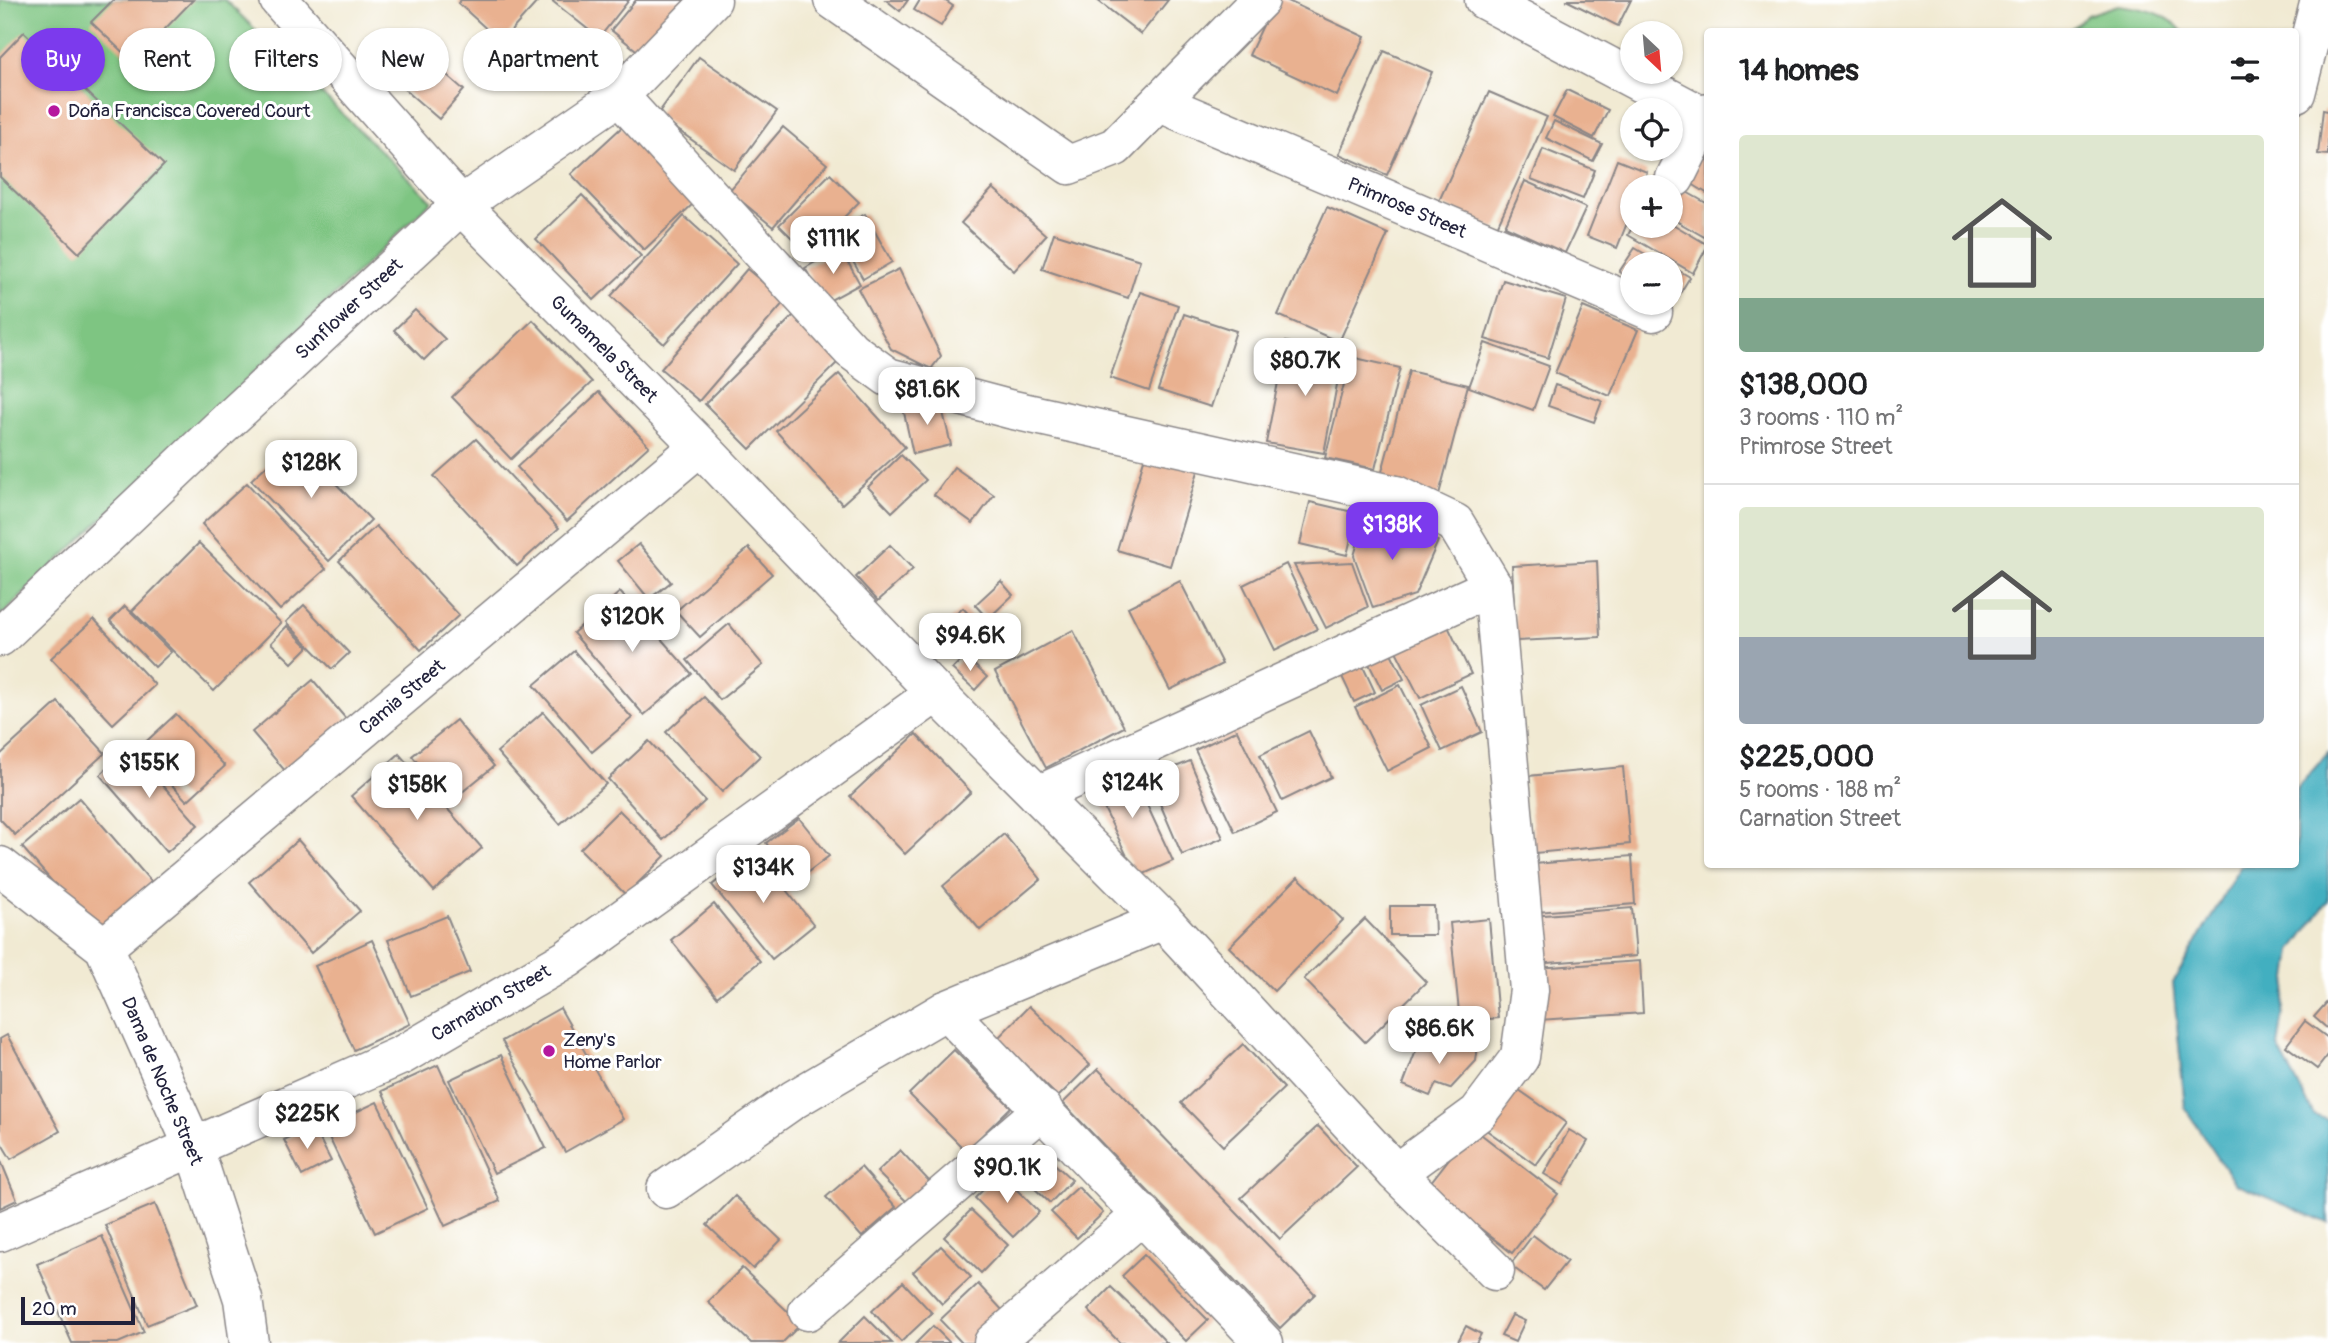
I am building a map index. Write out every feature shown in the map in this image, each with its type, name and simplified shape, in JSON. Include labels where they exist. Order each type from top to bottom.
[{"type":"street","name":"Gumamela Street","points":[[279,0],[461,205],[700,446],[936,693],[1163,920],[1396,1173],[1495,1271]]},
{"type":"street","name":"Sunflower Street","points":[[0,637],[461,205],[619,96],[712,0]]},
{"type":"street","points":[[833,0],[1069,165],[1115,147],[1260,0]]},
{"type":"street","points":[[1484,0],[1704,112]]},
{"type":"street","points":[[2299,81],[2320,0]]},
{"type":"street","points":[[619,96],[851,350],[888,377],[1009,409],[1396,495],[1455,523],[1493,586],[1529,990],[1520,1057],[1478,1113],[1396,1173]]},
{"type":"street","name":"Primrose Street","points":[[1160,103],[1620,298]]},
{"type":"street","points":[[1676,175],[1704,120]]},
{"type":"street","name":"Camia Street","points":[[104,947],[700,446]]},
{"type":"street","points":[[1038,795],[1493,586]]},
{"type":"street","name":"Carnation Street","points":[[0,1232],[402,1055],[567,959],[936,693]]},
{"type":"street","name":"Dama de Noche Street","points":[[0,866],[104,947],[194,1148],[243,1299],[249,1343]]},
{"type":"street","points":[[666,1189],[793,1100],[946,1010],[1163,920]]},
{"type":"street","points":[[946,1010],[1143,1214],[1244,1336]]},
{"type":"street","points":[[808,1311],[1043,1109]]},
{"type":"street","points":[[993,1343],[1143,1214]]},
{"type":"green space","points":[[0,0],[225,0],[254,28],[229,28],[229,91],[319,91],[432,201],[0,617]]},
{"type":"green space","points":[[2118,5],[2161,15],[2179,28],[2072,28],[2088,15]]},
{"type":"water","points":[[2328,753],[2328,901],[2292,951],[2278,1047],[2314,1115],[2328,1120],[2328,1223],[2235,1184],[2185,1108],[2173,983],[2239,868],[2299,868],[2299,786]]},
{"type":"building","points":[[113,0],[193,0],[166,28],[119,28],[119,49],[105,35],[105,28],[97,28],[91,22]]},
{"type":"building","points":[[461,0],[539,0],[514,28],[486,28],[458,3]]},
{"type":"building","points":[[551,0],[629,0],[607,28],[586,28]]},
{"type":"building","points":[[636,0],[693,0],[645,57],[623,40],[623,28],[613,28]]},
{"type":"building","points":[[886,0],[908,0],[900,11]]},
{"type":"building","points":[[920,0],[944,0],[953,6],[941,26],[914,10]]},
{"type":"building","points":[[1097,0],[1168,0],[1141,34]]},
{"type":"building","points":[[1275,0],[1286,0],[1365,37],[1337,96],[1249,55]]},
{"type":"building","points":[[1566,0],[1631,0],[1618,26]]},
{"type":"building","name":"Doña Francisca Covered Court","points":[[21,35],[21,91],[86,91],[164,165],[79,253],[0,177],[0,57]]},
{"type":"building","points":[[1384,51],[1432,72],[1387,175],[1339,154]]},
{"type":"building","points":[[699,57],[777,111],[734,170],[657,115]]},
{"type":"building","points":[[449,77],[463,91],[439,119],[406,91],[449,91]]},
{"type":"building","points":[[1567,90],[1608,110],[1594,138],[1553,117]]},
{"type":"building","points":[[1489,92],[1547,117],[1496,229],[1438,203]]},
{"type":"building","points":[[2323,110],[2328,111],[2328,155],[2318,154]]},
{"type":"building","points":[[1554,121],[1602,144],[1593,161],[1546,138]]},
{"type":"building","points":[[622,127],[694,203],[644,250],[571,174]]},
{"type":"building","points":[[783,127],[827,164],[773,227],[729,191]]},
{"type":"building","points":[[1704,141],[1704,191],[1683,178],[1682,175]]},
{"type":"building","points":[[1543,149],[1595,170],[1583,199],[1531,179]]},
{"type":"building","points":[[1617,160],[1647,172],[1646,175],[1620,175],[1621,238],[1617,248],[1587,236]]},
{"type":"building","points":[[830,174],[859,202],[808,254],[779,225]]},
{"type":"building","points":[[1525,181],[1586,208],[1565,253],[1505,226]]},
{"type":"building","points":[[993,188],[1046,235],[1014,271],[961,223]]},
{"type":"building","points":[[1683,190],[1704,202],[1704,237],[1683,225]]},
{"type":"building","points":[[582,195],[641,256],[594,300],[536,239]]},
{"type":"building","points":[[1327,207],[1388,234],[1339,342],[1278,315]]},
{"type":"building","points":[[865,214],[892,262],[863,279],[835,230]]},
{"type":"building","points":[[684,216],[737,264],[664,344],[611,296]]},
{"type":"building","points":[[1683,230],[1704,243],[1704,252],[1693,273],[1683,267],[1683,252],[1657,252],[1633,238],[1683,238]]},
{"type":"building","points":[[1054,233],[1140,260],[1128,298],[1042,269]]},
{"type":"building","points":[[840,248],[860,284],[825,303],[805,268]]},
{"type":"building","points":[[747,269],[785,301],[699,401],[661,369]]},
{"type":"building","points":[[899,269],[941,356],[931,369],[891,349],[858,289]]},
{"type":"building","points":[[1683,273],[1690,277],[1683,288]]},
{"type":"building","points":[[1503,280],[1566,299],[1548,358],[1485,339]]},
{"type":"building","points":[[1140,292],[1178,305],[1149,391],[1110,378]]},
{"type":"building","points":[[1583,307],[1638,330],[1610,396],[1555,373]]},
{"type":"building","points":[[415,310],[445,339],[424,360],[394,330]]},
{"type":"building","points":[[797,312],[843,357],[750,449],[705,404]]},
{"type":"building","points":[[1184,314],[1236,331],[1211,407],[1158,390]]},
{"type":"building","points":[[533,320],[592,382],[511,459],[452,397]]},
{"type":"building","points":[[1286,342],[1343,353],[1324,453],[1266,443]]},
{"type":"building","points":[[1485,343],[1549,366],[1533,410],[1469,387]]},
{"type":"building","points":[[1351,357],[1400,368],[1375,469],[1325,458]]},
{"type":"building","points":[[1409,371],[1468,385],[1438,498],[1379,483]]},
{"type":"building","points":[[839,374],[905,447],[842,504],[776,431]]},
{"type":"building","points":[[1555,385],[1602,401],[1594,422],[1548,406]]},
{"type":"building","points":[[599,392],[649,446],[567,521],[517,467]]},
{"type":"building","points":[[940,400],[951,445],[913,454],[903,408]]},
{"type":"building","points":[[476,439],[559,528],[517,566],[434,476]]},
{"type":"building","points":[[294,440],[371,520],[329,561],[251,480]]},
{"type":"building","points":[[1146,453],[1199,468],[1170,566],[1117,550]]},
{"type":"building","points":[[901,455],[926,480],[892,512],[868,487]]},
{"type":"building","points":[[954,467],[994,495],[973,523],[934,495]]},
{"type":"building","points":[[247,483],[326,569],[280,610],[202,524]]},
{"type":"building","points":[[1310,502],[1357,513],[1347,555],[1300,544]]},
{"type":"building","points":[[1365,518],[1438,541],[1415,595],[1373,608],[1354,556]]},
{"type":"building","points":[[376,526],[459,615],[421,650],[339,561]]},
{"type":"building","points":[[199,543],[281,623],[214,691],[132,611]]},
{"type":"building","points":[[639,544],[671,582],[649,599],[618,561]]},
{"type":"building","points":[[890,545],[913,569],[878,601],[856,577]]},
{"type":"building","points":[[749,548],[772,574],[700,637],[676,611]]},
{"type":"building","points":[[1597,561],[1600,637],[1516,641],[1512,566]]},
{"type":"building","points":[[1352,562],[1368,607],[1326,628],[1294,565]]},
{"type":"building","points":[[1286,564],[1317,629],[1275,650],[1243,585]]},
{"type":"building","points":[[1001,581],[1013,595],[988,619],[975,605]]},
{"type":"building","points":[[1180,581],[1222,664],[1170,690],[1128,607]]},
{"type":"building","points":[[620,592],[692,674],[644,715],[573,633]]},
{"type":"building","points":[[304,605],[349,653],[332,669],[286,622]]},
{"type":"building","points":[[125,606],[171,652],[155,667],[110,621]]},
{"type":"building","points":[[963,608],[979,626],[943,656],[928,639]]},
{"type":"building","points":[[1444,618],[1471,674],[1420,698],[1392,643]]},
{"type":"building","points":[[94,619],[155,685],[113,724],[51,658]]},
{"type":"building","points":[[729,624],[763,665],[720,700],[687,660]]},
{"type":"building","points":[[287,626],[308,647],[292,663],[271,643]]},
{"type":"building","points":[[1073,630],[1124,727],[1046,768],[995,672]]},
{"type":"building","points":[[1384,639],[1404,679],[1382,690],[1362,650]]},
{"type":"building","points":[[574,651],[632,718],[592,752],[534,685]]},
{"type":"building","points":[[965,656],[987,677],[975,690],[952,669]]},
{"type":"building","points":[[1358,656],[1375,692],[1354,702],[1337,666]]},
{"type":"building","points":[[313,680],[347,720],[286,772],[252,732]]},
{"type":"building","points":[[1400,685],[1432,748],[1387,771],[1355,707]]},
{"type":"building","points":[[1461,686],[1482,732],[1442,751],[1421,705]]},
{"type":"building","points":[[704,697],[760,756],[722,792],[666,732]]},
{"type":"building","points":[[58,702],[105,753],[15,835],[0,819],[0,755]]},
{"type":"building","points":[[543,712],[606,784],[560,824],[497,752]]},
{"type":"building","points":[[176,714],[225,766],[187,801],[138,749]]},
{"type":"building","points":[[456,720],[494,766],[450,802],[412,756]]},
{"type":"building","points":[[1237,730],[1277,812],[1235,832],[1195,750]]},
{"type":"building","points":[[1309,731],[1331,777],[1282,801],[1260,755]]},
{"type":"building","points":[[916,734],[971,792],[905,854],[850,796]]},
{"type":"building","points":[[649,741],[705,801],[663,840],[608,779]]},
{"type":"building","points":[[130,748],[198,825],[167,852],[100,775]]},
{"type":"building","points":[[399,754],[482,848],[434,891],[351,796]]},
{"type":"building","points":[[1190,761],[1223,838],[1182,855],[1149,778]]},
{"type":"building","points":[[1128,764],[1173,861],[1137,877],[1091,781]]},
{"type":"building","points":[[1623,767],[1630,844],[1535,853],[1528,776]]},
{"type":"building","points":[[79,798],[160,892],[103,940],[22,847]]},
{"type":"building","points":[[619,810],[665,856],[626,895],[580,849]]},
{"type":"building","points":[[799,818],[829,856],[796,881],[766,843]]},
{"type":"building","points":[[1004,834],[1041,879],[980,930],[943,886]]},
{"type":"building","points":[[298,840],[360,911],[311,953],[249,882]]},
{"type":"building","points":[[755,851],[814,925],[772,959],[712,885]]},
{"type":"building","points":[[1632,856],[1635,904],[1525,913],[1522,865]]},
{"type":"building","points":[[1298,877],[1343,920],[1274,991],[1229,947]]},
{"type":"building","points":[[714,904],[760,961],[717,997],[671,940]]},
{"type":"building","points":[[1390,906],[1434,906],[1435,935],[1390,935]]},
{"type":"building","points":[[1632,908],[1636,956],[1535,964],[1532,916]]},
{"type":"building","points":[[447,916],[470,972],[411,996],[388,940]]},
{"type":"building","points":[[1365,919],[1426,982],[1365,1042],[1304,979]]},
{"type":"building","points":[[1489,919],[1498,1018],[1460,1022],[1450,923]]},
{"type":"building","points":[[372,940],[410,1024],[354,1050],[315,966]]},
{"type":"building","points":[[1640,961],[1643,1013],[1539,1020],[1536,968]]},
{"type":"building","points":[[2328,1001],[2328,1029],[2314,1017]]},
{"type":"building","points":[[1029,1006],[1090,1065],[1058,1097],[998,1038]]},
{"type":"building","points":[[560,1008],[623,1119],[565,1152],[502,1041]]},
{"type":"building","points":[[2305,1021],[2328,1038],[2328,1055],[2317,1069],[2286,1046]]},
{"type":"building","points":[[7,1035],[60,1131],[11,1159],[0,1141],[0,1039]]},
{"type":"building","points":[[1419,1043],[1478,1045],[1476,1061],[1450,1089],[1436,1084],[1430,1096],[1403,1085]]},
{"type":"building","points":[[1243,1044],[1284,1088],[1223,1146],[1181,1103]]},
{"type":"building","points":[[954,1050],[1011,1107],[966,1151],[909,1094]]},
{"type":"building","points":[[501,1055],[546,1148],[494,1173],[449,1080]]},
{"type":"building","points":[[438,1065],[500,1201],[445,1226],[382,1091]]},
{"type":"building","points":[[1098,1069],[1315,1294],[1280,1328],[1063,1103]]},
{"type":"building","points":[[1512,1085],[1566,1123],[1536,1165],[1482,1127]]},
{"type":"building","points":[[377,1102],[428,1208],[375,1233],[324,1127]]},
{"type":"building","points":[[313,1126],[331,1161],[302,1176],[284,1140]]},
{"type":"building","points":[[1318,1126],[1357,1167],[1280,1239],[1241,1198]]},
{"type":"building","points":[[1473,1128],[1558,1194],[1512,1253],[1427,1187]]},
{"type":"building","points":[[1569,1130],[1588,1141],[1563,1185],[1544,1174]]},
{"type":"building","points":[[1035,1146],[1072,1180],[1050,1203],[1014,1169]]},
{"type":"building","points":[[900,1150],[930,1182],[908,1203],[877,1172]]},
{"type":"building","points":[[0,1159],[17,1200],[0,1208]]},
{"type":"building","points":[[861,1167],[896,1207],[862,1237],[826,1197]]},
{"type":"building","points":[[1000,1173],[1039,1212],[1013,1237],[975,1198]]},
{"type":"building","points":[[1078,1187],[1103,1213],[1077,1238],[1051,1212]]},
{"type":"building","points":[[735,1196],[781,1240],[753,1269],[707,1225]]},
{"type":"building","points":[[155,1204],[197,1305],[147,1325],[105,1225]]},
{"type":"building","points":[[971,1210],[1008,1245],[981,1273],[944,1237]]},
{"type":"building","points":[[1533,1235],[1567,1261],[1544,1290],[1510,1265]]},
{"type":"building","points":[[102,1236],[144,1332],[118,1343],[72,1343],[37,1264]]},
{"type":"building","points":[[941,1246],[971,1277],[942,1304],[913,1272]]},
{"type":"building","points":[[1144,1255],[1208,1320],[1186,1341],[1122,1276]]},
{"type":"building","points":[[742,1268],[801,1324],[782,1343],[751,1343],[708,1302]]},
{"type":"building","points":[[903,1282],[932,1313],[901,1342],[872,1311]]},
{"type":"building","points":[[978,1284],[1005,1313],[974,1343],[962,1343],[940,1320]]},
{"type":"building","points":[[1111,1287],[1167,1343],[1118,1341],[1088,1310]]},
{"type":"building","points":[[1512,1315],[1525,1321],[1515,1342],[1501,1336]]},
{"type":"building","points":[[865,1316],[892,1343],[838,1343]]},
{"type":"building","points":[[933,1326],[950,1343],[916,1343]]},
{"type":"building","points":[[1466,1326],[1481,1334],[1476,1343],[1457,1343]]},
{"type":"place","name":"Doña Francisca Covered Court","points":[[54,111]]},
{"type":"place","name":"Zeny's Home Parlor","points":[[549,1051]]}]
